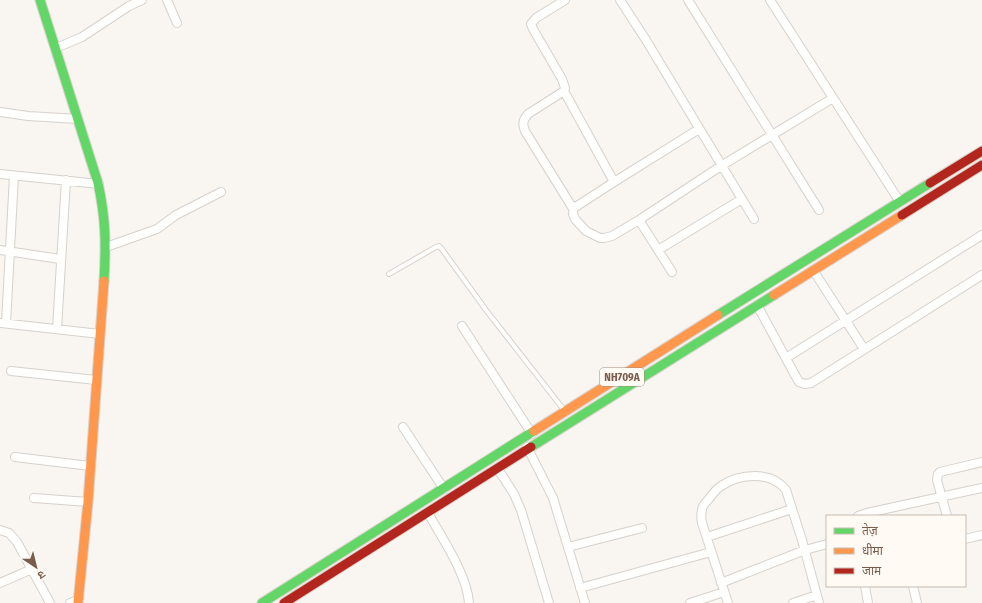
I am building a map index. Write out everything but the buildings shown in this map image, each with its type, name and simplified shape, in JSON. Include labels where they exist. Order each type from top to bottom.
[{"type":"main road","points":[[40,0],[99,184],[103,202],[106,247],[88,502],[75,602]]},
{"type":"main road","name":"NH709A","points":[[262,603],[982,151]]},
{"type":"main road","name":"NH709A","points":[[284,603],[982,165]]},
{"type":"street","points":[[56,48],[82,37],[129,6],[142,0]]},
{"type":"street","points":[[167,0],[177,23]]},
{"type":"street","points":[[565,0],[536,18],[531,24],[562,79],[565,88],[564,90],[614,182]]},
{"type":"street","points":[[620,0],[646,40],[754,219]]},
{"type":"street","points":[[688,0],[819,210]]},
{"type":"street","points":[[770,0],[900,202]]},
{"type":"street","points":[[564,90],[528,114],[524,119],[523,125],[525,131],[571,205],[574,207]]},
{"type":"street","points":[[699,129],[574,207],[573,214],[579,224],[586,231],[600,238],[612,236],[721,166],[833,98]]},
{"type":"street","points":[[0,112],[28,116],[78,119]]},
{"type":"street","points":[[0,174],[99,184]]},
{"type":"street","points":[[14,176],[3,323],[100,334]]},
{"type":"street","points":[[57,328],[60,258],[66,180]]},
{"type":"street","points":[[106,247],[157,229],[176,215],[221,192]]},
{"type":"street","points":[[658,250],[742,199]]},
{"type":"street","points":[[639,220],[672,272]]},
{"type":"street","points":[[786,358],[982,235]]},
{"type":"street","points":[[0,250],[60,258]]},
{"type":"street","points":[[813,270],[864,349]]},
{"type":"street","points":[[757,305],[799,382],[805,384],[811,383],[982,275]]},
{"type":"street","points":[[462,326],[532,434]]},
{"type":"street","points":[[11,371],[96,380]]},
{"type":"street","points":[[403,427],[444,489]]},
{"type":"street","points":[[524,439],[553,498],[585,603]]},
{"type":"street","points":[[15,457],[90,466]]},
{"type":"street","points":[[947,515],[937,480],[938,474],[940,472],[982,462]]},
{"type":"street","points":[[498,469],[519,502],[549,603]]},
{"type":"street","points":[[728,603],[702,523],[701,516],[703,507],[716,490],[730,481],[753,476],[764,476],[779,484],[786,490],[805,550],[818,599],[793,603]]},
{"type":"street","points":[[862,515],[982,488]]},
{"type":"street","points":[[34,498],[88,502]]},
{"type":"street","points":[[894,507],[896,515]]},
{"type":"street","points":[[707,537],[792,509]]},
{"type":"street","points":[[428,513],[456,563],[464,583],[469,603]]},
{"type":"street","points":[[568,547],[642,528]]},
{"type":"street","points":[[0,530],[9,533],[15,539],[50,603]]},
{"type":"street","points":[[966,539],[982,535]]},
{"type":"street","points":[[721,583],[805,550],[826,544]]},
{"type":"street","points":[[580,588],[711,552]]},
{"type":"street","points":[[0,583],[32,569]]},
{"type":"street","points":[[864,587],[868,603]]},
{"type":"street","points":[[913,587],[917,603]]},
{"type":"street","points":[[690,603],[724,592]]},
{"type":"lane","points":[[389,274],[436,247],[439,246],[442,248],[486,310],[566,412]]},
{"type":"traffic: fast","points":[[40,0],[98,183],[103,208],[105,232],[104,281]]},
{"type":"traffic: fast","points":[[718,315],[930,183]]},
{"type":"traffic: fast","points":[[531,447],[774,295]]},
{"type":"traffic: fast","points":[[262,603],[534,431]]},
{"type":"traffic: slow","points":[[774,295],[902,215]]},
{"type":"traffic: slow","points":[[78,603],[88,502],[104,281]]},
{"type":"traffic: slow","points":[[534,431],[718,315]]},
{"type":"traffic: jam","points":[[930,183],[982,151]]},
{"type":"traffic: jam","points":[[902,215],[982,165]]},
{"type":"traffic: jam","points":[[284,603],[531,447]]}]
